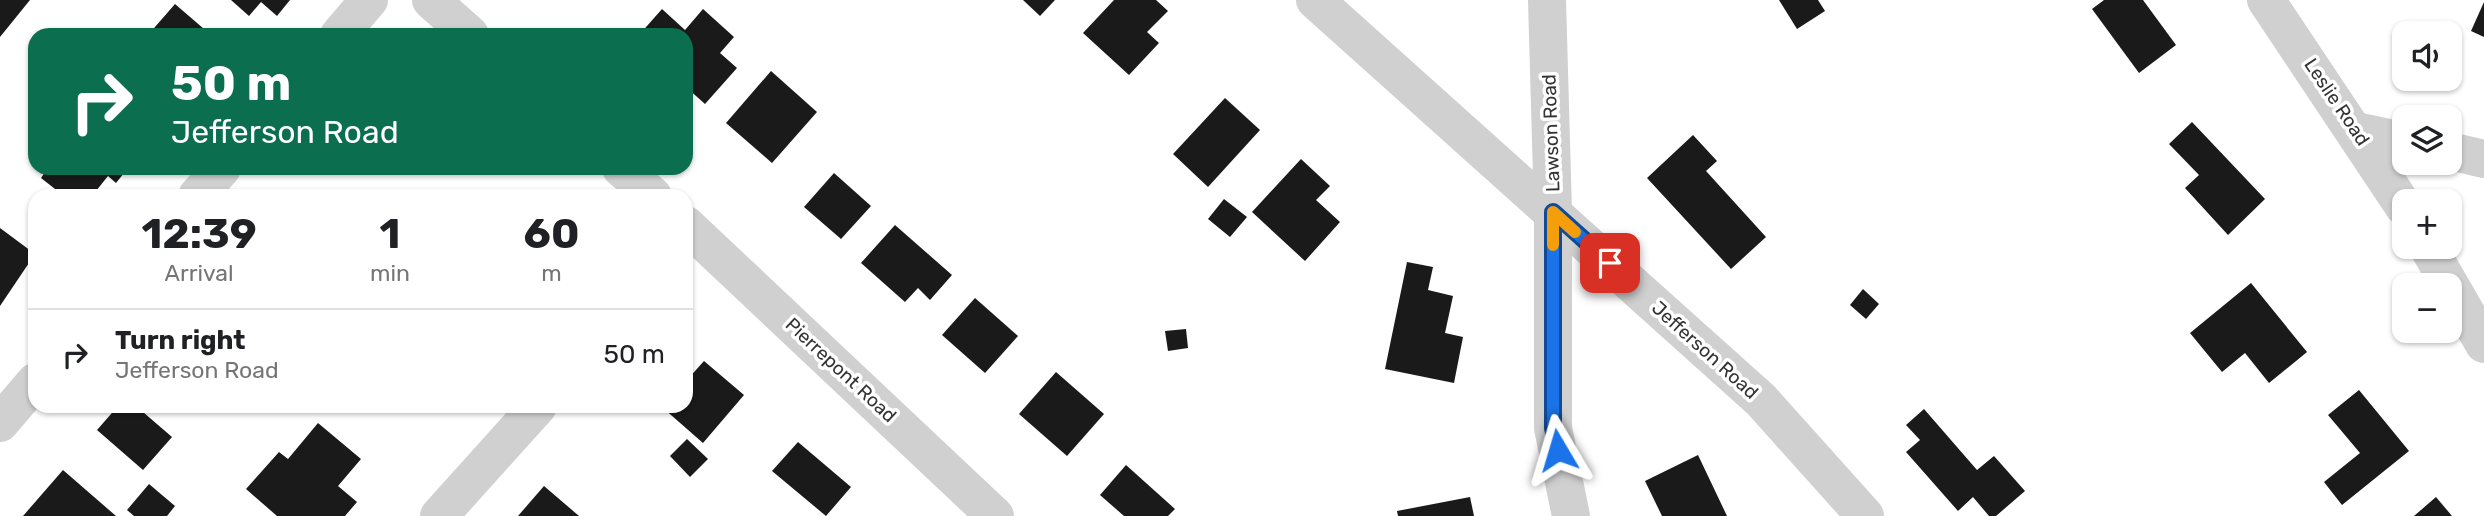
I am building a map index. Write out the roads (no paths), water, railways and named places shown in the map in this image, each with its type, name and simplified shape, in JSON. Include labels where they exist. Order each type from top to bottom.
[{"type":"street","points":[[344,28],[369,0]]},
{"type":"street","points":[[431,0],[462,28]]},
{"type":"street","name":"Jefferson Road","points":[[1315,0],[1761,400],[1866,516]]},
{"type":"street","name":"Lawson Road","points":[[1547,0],[1553,212],[1553,428],[1571,516]]},
{"type":"street","name":"Leslie Road","points":[[2266,0],[2393,189]]},
{"type":"street","points":[[2356,131],[2392,138]]},
{"type":"street","points":[[2462,154],[2484,159]]},
{"type":"street","points":[[203,189],[216,175]]},
{"type":"street","points":[[629,175],[645,189]]},
{"type":"street","name":"Pierrepont Road","points":[[693,237],[995,516]]},
{"type":"street","points":[[2435,259],[2484,344]]},
{"type":"street","points":[[0,423],[28,390]]},
{"type":"street","points":[[439,516],[532,413]]}]
